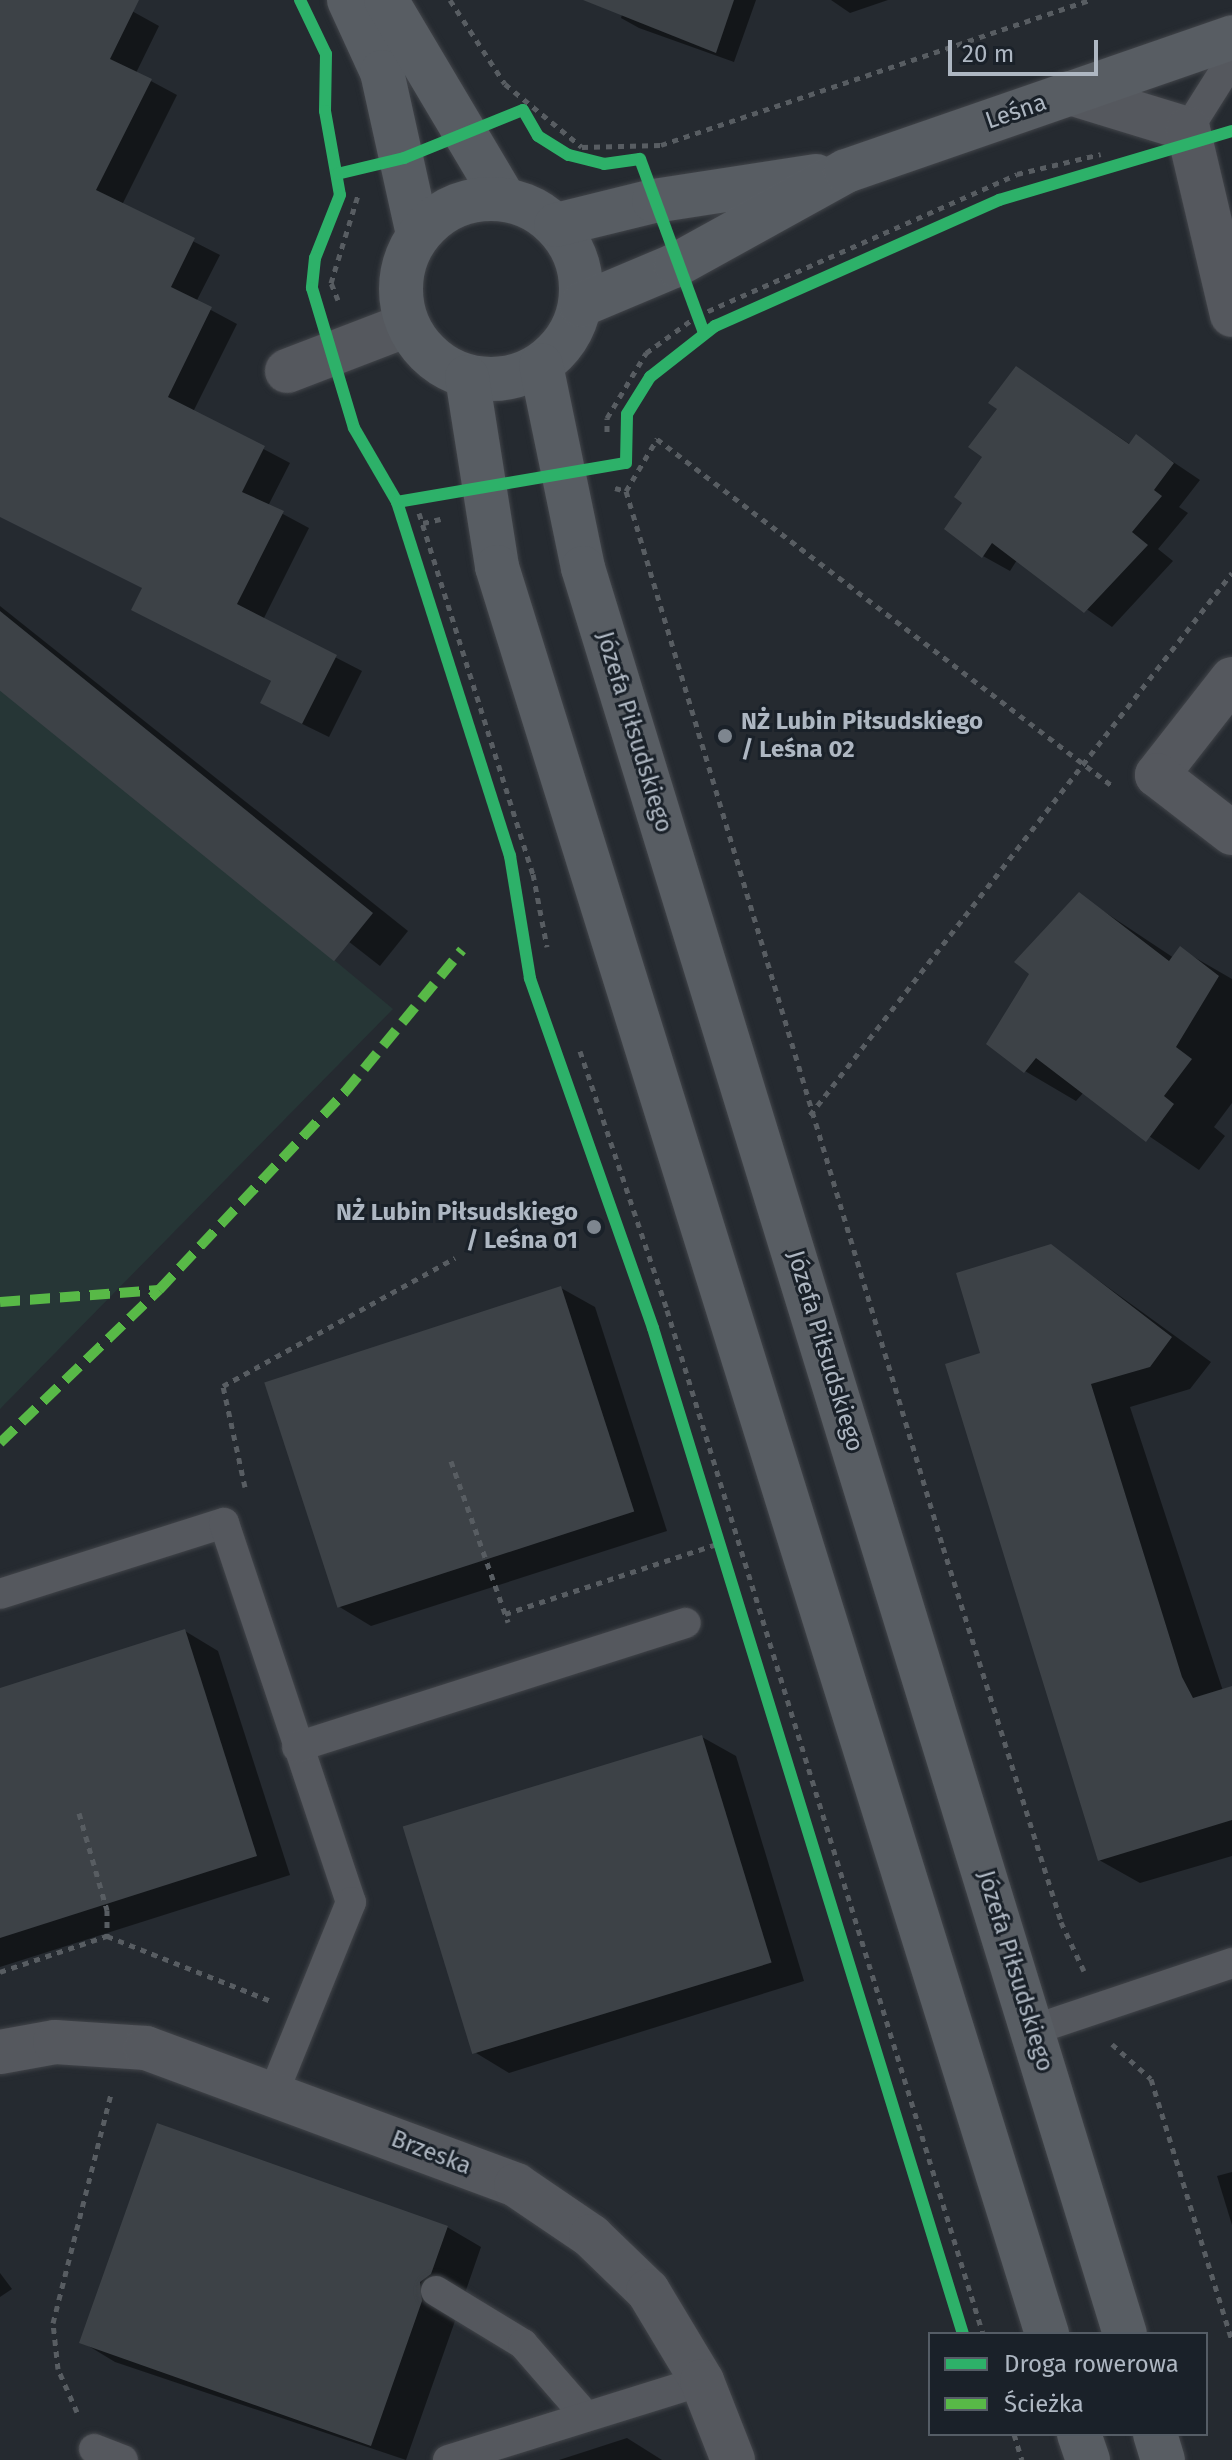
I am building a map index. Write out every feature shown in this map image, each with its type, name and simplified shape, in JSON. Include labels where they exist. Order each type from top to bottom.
[{"type":"street","points":[[349,0],[382,72],[404,158],[418,235],[400,294],[407,325],[421,348],[467,377],[518,376],[541,365],[560,349],[581,305],[581,276],[556,225],[504,199],[456,205],[418,235]]},
{"type":"street","points":[[386,0],[504,199]]},
{"type":"street","name":"Leśna","points":[[581,305],[676,265],[846,171],[1232,37]]},
{"type":"street","points":[[1070,93],[1188,129],[1232,315]]},
{"type":"street","name":"Leśna","points":[[556,225],[654,201],[846,171]]},
{"type":"street","points":[[287,371],[407,325]]},
{"type":"street","name":"Józefa Piłsudskiego","points":[[541,365],[583,568],[1124,2332]]},
{"type":"street","points":[[467,377],[465,502],[501,583],[1046,2332]]},
{"type":"street","points":[[1232,679],[1140,785],[1232,833]]},
{"type":"street","name":"Brzeska","points":[[0,2052],[55,2042],[123,2047],[274,2092],[516,2185],[591,2236],[648,2291],[702,2381],[733,2460]]},
{"type":"street","points":[[1080,2436],[1088,2460]]},
{"type":"street","points":[[1156,2436],[1163,2460]]},
{"type":"lane","points":[[1188,129],[1232,59]]},
{"type":"lane","points":[[0,1594],[224,1523],[351,1902],[274,2092]]},
{"type":"lane","points":[[297,1747],[686,1623]]},
{"type":"lane","points":[[1033,2030],[1232,1963]]},
{"type":"lane","points":[[436,2291],[466,2303],[523,2344],[585,2415]]},
{"type":"lane","points":[[448,2460],[702,2381]]},
{"type":"lane","points":[[94,2449],[123,2460]]},
{"type":"path","points":[[450,0],[505,84],[582,147],[661,145],[1090,0]]},
{"type":"path","points":[[466,131],[523,110],[543,139],[604,164],[640,159],[654,201]]},
{"type":"path","points":[[606,442],[607,418],[626,378],[646,353],[697,316],[1017,174],[1115,150]]},
{"type":"path","points":[[354,347],[331,283],[362,184],[359,169],[404,158]]},
{"type":"path","points":[[676,265],[697,316],[709,330],[999,200]]},
{"type":"path","points":[[625,427],[650,377]]},
{"type":"path","points":[[1140,785],[1085,765],[657,439],[626,491],[810,1116],[1061,1922],[1116,2055],[1151,2079],[1232,2340]]},
{"type":"path","points":[[610,487],[626,491]]},
{"type":"path","points":[[405,501],[465,502]]},
{"type":"path","points":[[423,523],[465,502]]},
{"type":"path","points":[[419,513],[533,874],[547,947]]},
{"type":"path","points":[[810,1116],[1232,573]]},
{"type":"path","points":[[476,750],[510,856]]},
{"type":"path","points":[[580,1051],[667,1310],[982,2332]]},
{"type":"path","points":[[249,1501],[223,1386],[455,1258]]},
{"type":"path","points":[[451,1461],[508,1622]]},
{"type":"path","points":[[505,1614],[718,1537],[725,1556]]},
{"type":"path","points":[[729,1569],[742,1610]]},
{"type":"path","points":[[777,1725],[840,1929]]},
{"type":"path","points":[[79,1813],[107,1910],[107,1936]]},
{"type":"path","points":[[0,1972],[107,1936],[306,2014]]},
{"type":"path","points":[[94,2449],[58,2369],[53,2323],[123,2047]]},
{"type":"path","points":[[1015,2436],[1022,2460]]},
{"type":"shaded area","points":[[0,681],[393,1009],[0,1409]]},
{"type":"building","points":[[0,0],[139,0],[110,59],[152,79],[96,190],[195,238],[171,287],[212,307],[168,397],[265,446],[242,492],[284,511],[237,604],[337,655],[302,724],[260,703],[271,681],[131,610],[142,588],[0,517]]},
{"type":"building","points":[[583,0],[734,0],[716,53]]},
{"type":"building","points":[[1016,366],[1129,444],[1136,434],[1174,463],[1154,490],[1162,496],[1132,532],[1148,545],[1084,613],[992,543],[982,558],[944,529],[962,503],[954,497],[982,457],[968,447],[997,409],[988,403]]},
{"type":"building","points":[[0,611],[373,913],[334,961],[0,691]]},
{"type":"building","points":[[1079,892],[1169,961],[1180,946],[1219,976],[1176,1047],[1192,1059],[1164,1096],[1174,1104],[1146,1142],[1036,1058],[1024,1073],[986,1044],[1029,974],[1014,962]]},
{"type":"building","points":[[1051,1244],[1172,1337],[1150,1367],[1091,1384],[1182,1677],[1193,1698],[1232,1686],[1232,1820],[1098,1861],[945,1364],[980,1353],[956,1273]]},
{"type":"building","points":[[561,1286],[634,1511],[338,1608],[264,1382]]},
{"type":"building","points":[[185,1629],[257,1856],[0,1938],[0,1688]]},
{"type":"building","points":[[702,1735],[772,1963],[472,2054],[403,1827]]},
{"type":"building","points":[[157,2123],[448,2226],[431,2274],[420,2282],[422,2301],[371,2446],[79,2343]]},
{"type":"marked path","points":[[0,1443],[159,1290],[345,1092],[462,950]]},
{"type":"marked path","points":[[0,1302],[159,1290]]},
{"type":"cycle path","points":[[300,0],[326,54],[325,111],[340,195],[315,258],[312,288],[354,428],[397,502]]},
{"type":"cycle path","points":[[337,174],[404,158],[523,110],[538,136],[569,155],[604,164],[640,159],[704,333]]},
{"type":"cycle path","points":[[962,2332],[653,1328],[530,978],[510,856],[397,502],[626,463],[627,414],[650,377],[715,326],[999,200],[1232,131]]},
{"type":"place","name":"NŻ Lubin Piłsudskiego / Leśna 02","points":[[725,736]]},
{"type":"place","name":"NŻ Lubin Piłsudskiego / Leśna 01","points":[[594,1227]]}]
